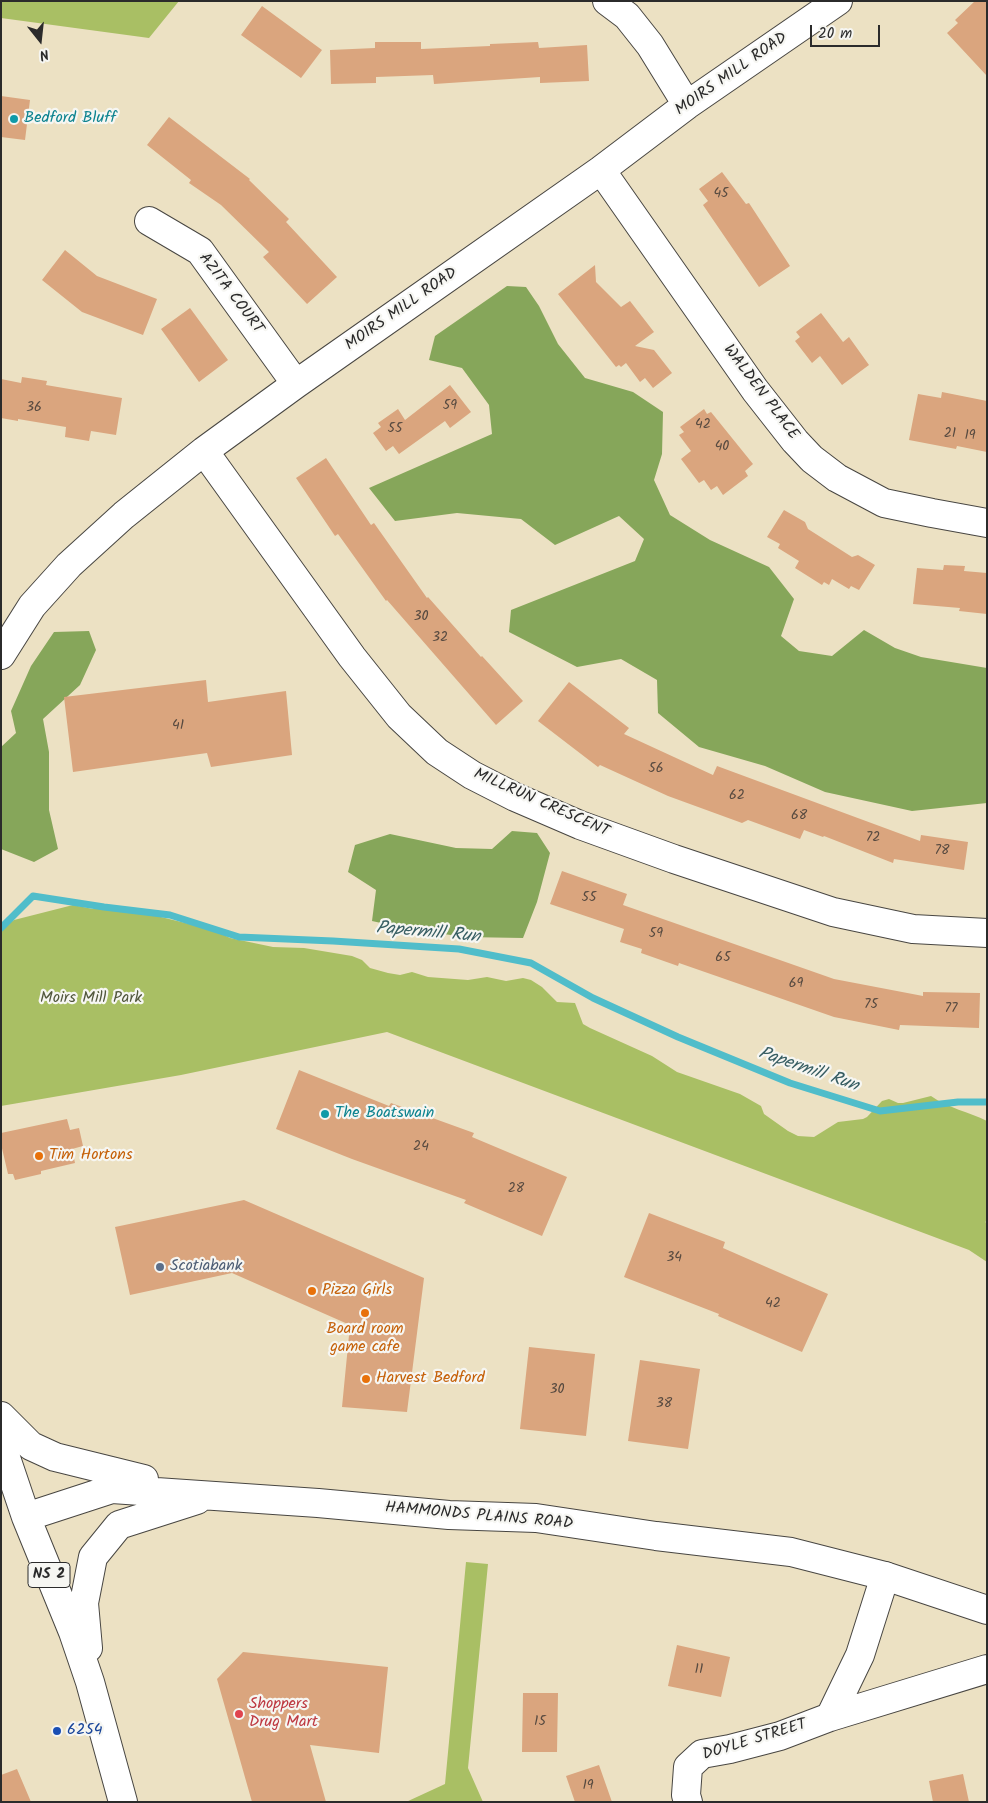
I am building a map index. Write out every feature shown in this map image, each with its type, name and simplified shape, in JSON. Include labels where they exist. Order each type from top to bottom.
[{"type":"street","points":[[607,1],[626,16],[650,45],[687,105]]},
{"type":"street","name":"MOIRS MILL ROAD","points":[[1,655],[32,606],[69,565],[124,515],[204,451],[296,384],[601,170],[687,105],[838,1]]},
{"type":"street","name":"WALDEN PLACE","points":[[601,170],[754,390],[812,459],[837,478],[884,503],[932,514],[987,523]]},
{"type":"street","name":"AZITA COURT","points":[[149,221],[200,251],[296,384]]},
{"type":"street","name":"MILLRUN CRESCENT","points":[[204,451],[352,657],[399,716],[437,752],[472,775],[515,797],[580,825],[674,859],[833,912],[913,929],[987,933]]},
{"type":"street","points":[[1,1416],[31,1446],[56,1457],[211,1496]]},
{"type":"street","name":"NS 2","points":[[1,1443],[26,1517],[73,1632],[90,1682],[123,1802]]},
{"type":"street","name":"HAMMONDS PLAINS ROAD","points":[[26,1517],[112,1489],[318,1503],[448,1515],[536,1518],[656,1536],[791,1552],[885,1576],[987,1610]]},
{"type":"street","points":[[90,1682],[84,1604],[93,1557],[119,1525],[211,1496]]},
{"type":"street","points":[[830,1717],[860,1655],[885,1576]]},
{"type":"street","name":"DOYLE STREET","points":[[688,1802],[686,1795],[688,1767],[702,1754],[780,1736],[830,1717],[987,1669]]},
{"type":"green space","points":[[1,1],[179,1],[149,38],[1,18]]},
{"type":"green space","points":[[507,286],[526,287],[539,306],[558,344],[585,378],[633,392],[663,412],[662,454],[654,480],[670,515],[710,540],[769,567],[794,599],[781,636],[799,651],[832,656],[864,630],[895,648],[921,657],[987,668],[987,803],[912,811],[825,792],[765,766],[699,747],[658,713],[657,680],[621,659],[577,667],[509,632],[511,610],[635,561],[644,539],[619,516],[555,545],[521,519],[457,513],[395,521],[369,488],[492,434],[489,405],[462,368],[429,360],[435,336]]},
{"type":"green space","points":[[89,631],[96,650],[80,685],[43,719],[49,752],[49,810],[58,849],[34,862],[1,849],[1,747],[16,733],[11,711],[31,666],[54,632]]},
{"type":"green space","points":[[512,831],[537,833],[550,853],[537,902],[523,938],[465,937],[408,929],[372,921],[376,890],[348,872],[355,845],[390,834],[456,848],[492,849]]},
{"type":"green space","name":"Moirs Mill Park","points":[[73,905],[93,909],[120,907],[214,930],[230,938],[273,947],[304,948],[352,956],[362,960],[370,968],[400,975],[412,972],[428,977],[468,980],[487,977],[506,981],[523,978],[531,980],[542,987],[557,1002],[575,1003],[583,1024],[652,1056],[677,1072],[740,1094],[761,1106],[764,1114],[798,1136],[814,1137],[838,1122],[863,1119],[882,1101],[889,1099],[903,1103],[931,1096],[944,1104],[987,1121],[987,1221],[985,1222],[987,1223],[987,1262],[969,1250],[387,1032],[181,1075],[1,1106],[1,929],[14,920]]},
{"type":"green space","points":[[466,1562],[488,1564],[468,1768],[483,1802],[406,1802],[445,1784]]},
{"type":"building","points":[[975,1],[987,1],[987,76],[947,33],[958,23],[955,20]]},
{"type":"building","points":[[262,6],[322,50],[301,78],[241,35]]},
{"type":"building","points":[[375,42],[421,42],[421,49],[538,42],[539,48],[587,45],[589,81],[540,83],[540,77],[434,84],[433,75],[376,77],[376,83],[331,84],[330,50],[375,48]]},
{"type":"building","name":"Bedford Bluff","points":[[1,96],[30,100],[25,140],[1,137]]},
{"type":"building","points":[[169,117],[250,179],[289,219],[286,222],[337,277],[307,304],[263,257],[269,252],[221,205],[189,183],[191,180],[147,145]]},
{"type":"building","points":[[722,172],[746,204],[749,203],[790,266],[759,287],[703,205],[708,201],[699,189]]},
{"type":"building","points":[[65,250],[97,276],[157,299],[143,335],[82,312],[42,280]]},
{"type":"building","points":[[595,265],[596,282],[621,307],[630,301],[654,332],[635,346],[654,350],[672,373],[653,388],[645,378],[640,382],[626,363],[621,367],[619,365],[616,367],[558,294]]},
{"type":"building","points":[[190,308],[228,360],[199,382],[161,329]]},
{"type":"building","points":[[821,313],[843,342],[849,337],[869,365],[842,385],[820,356],[812,363],[795,341],[800,337],[796,332]]},
{"type":"building","points":[[22,377],[47,381],[46,385],[122,398],[116,435],[91,431],[89,441],[65,437],[66,427],[1,418],[1,379],[21,383]]},
{"type":"building","points":[[450,385],[471,412],[450,428],[445,421],[399,454],[393,446],[386,451],[373,433],[381,427],[378,423],[398,409],[405,420]]},
{"type":"building","points":[[942,392],[987,401],[987,452],[957,446],[956,449],[909,440],[918,394],[941,398]]},
{"type":"building","points":[[704,409],[707,414],[711,412],[753,464],[745,471],[748,476],[723,495],[717,486],[711,490],[704,480],[699,483],[681,459],[691,451],[679,435],[684,432],[680,427]]},
{"type":"building","points":[[326,458],[371,525],[374,523],[427,598],[523,701],[496,725],[386,601],[338,534],[335,536],[296,478]]},
{"type":"building","points":[[784,510],[805,522],[808,529],[852,557],[858,555],[875,565],[859,590],[851,586],[849,589],[832,579],[829,585],[824,582],[822,585],[795,568],[799,561],[778,548],[780,544],[767,537]]},
{"type":"building","points":[[944,565],[965,566],[964,571],[987,573],[987,614],[959,611],[960,608],[913,604],[917,568],[943,570]]},
{"type":"building","points":[[206,680],[208,702],[286,691],[292,755],[211,767],[207,753],[73,772],[64,697]]},
{"type":"building","points":[[569,682],[629,728],[624,734],[713,775],[717,766],[920,841],[921,835],[968,842],[964,870],[894,859],[893,863],[804,830],[800,839],[748,820],[742,823],[668,796],[600,765],[598,767],[538,721]]},
{"type":"building","points":[[562,871],[627,894],[623,905],[834,979],[923,996],[923,992],[980,993],[979,1028],[900,1025],[899,1030],[834,1017],[679,963],[678,966],[641,953],[642,949],[620,942],[624,929],[550,904]]},
{"type":"building","points":[[299,1070],[389,1106],[391,1103],[474,1133],[472,1137],[567,1177],[542,1236],[464,1203],[466,1200],[276,1129]]},
{"type":"building","name":"Tim Hortons","points":[[67,1119],[70,1130],[79,1128],[83,1146],[72,1149],[75,1163],[41,1171],[41,1174],[15,1180],[13,1174],[8,1174],[1,1144],[1,1133]]},
{"type":"building","points":[[244,1200],[424,1278],[407,1412],[342,1407],[350,1325],[232,1273],[130,1295],[115,1227]]},
{"type":"building","points":[[649,1213],[725,1242],[723,1248],[828,1294],[802,1352],[718,1316],[719,1314],[624,1277]]},
{"type":"building","points":[[529,1347],[595,1354],[586,1436],[520,1429]]},
{"type":"building","points":[[640,1360],[700,1369],[688,1449],[628,1441]]},
{"type":"building","points":[[677,1645],[730,1657],[721,1697],[668,1686]]},
{"type":"building","points":[[243,1652],[388,1667],[379,1753],[310,1745],[326,1802],[252,1802],[217,1679]]},
{"type":"building","points":[[523,1693],[558,1693],[557,1752],[522,1752]]},
{"type":"building","points":[[599,1765],[612,1802],[575,1802],[566,1776]]},
{"type":"building","points":[[17,1769],[31,1802],[1,1802],[1,1775]]},
{"type":"building","points":[[963,1774],[969,1802],[933,1802],[929,1781]]},
{"type":"waterway","name":"Papermill Run","points":[[1,928],[33,896],[170,915],[239,937],[459,949],[531,963],[593,998],[678,1037],[790,1083],[880,1111],[958,1102],[987,1102]]},
{"type":"place","name":"Bedford Bluff","points":[[14,119]]},
{"type":"place","name":"The Boatswain","points":[[325,1114]]},
{"type":"place","name":"Tim Hortons","points":[[39,1156]]},
{"type":"place","name":"Scotiabank","points":[[160,1267]]},
{"type":"place","name":"Pizza Girls","points":[[312,1291]]},
{"type":"place","name":"Board room game cafe","points":[[365,1313]]},
{"type":"place","name":"Harvest Bedford","points":[[366,1379]]},
{"type":"place","name":"Shoppers Drug Mart","points":[[239,1714]]},
{"type":"place","name":"6254","points":[[57,1731]]}]
